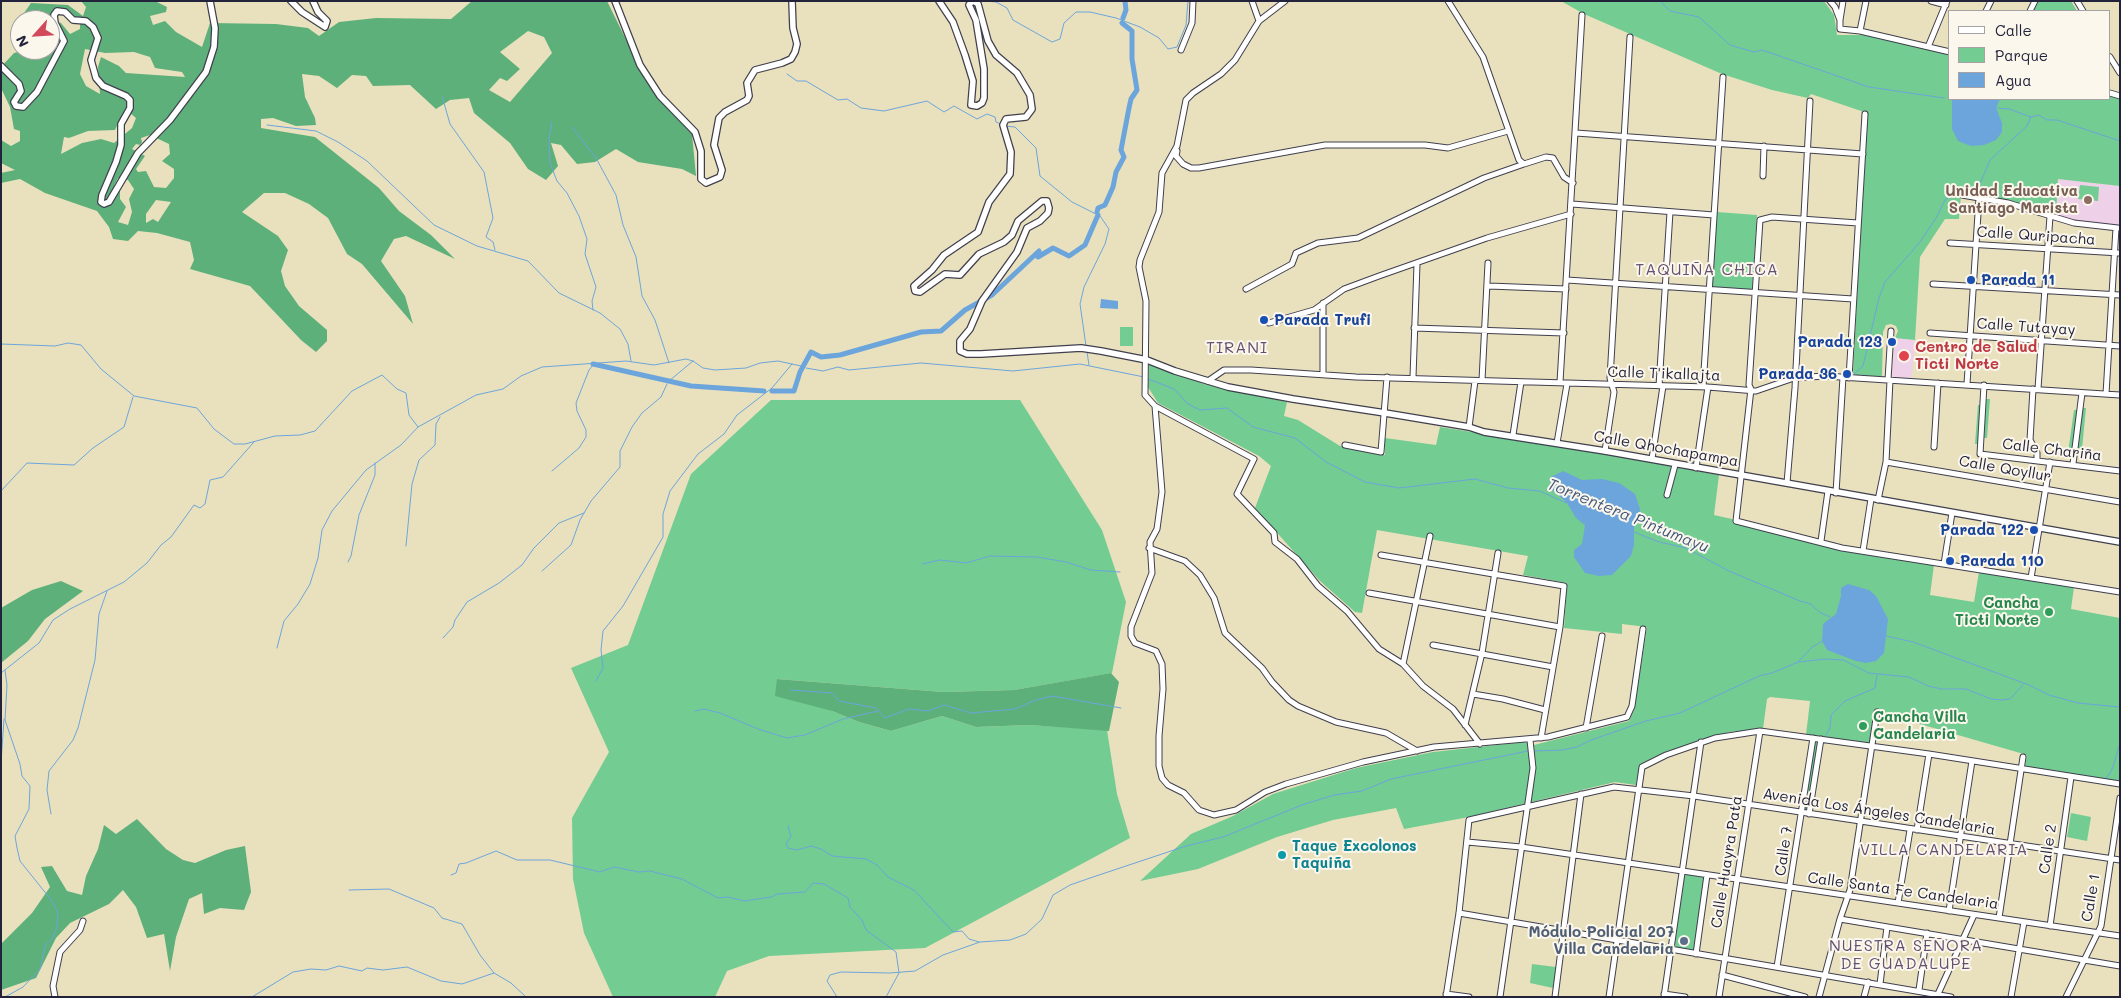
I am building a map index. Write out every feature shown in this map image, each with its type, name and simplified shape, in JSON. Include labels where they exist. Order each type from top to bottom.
[{"type":"street","points":[[1,66],[19,84],[21,91],[14,102],[16,106],[23,107],[37,92],[64,41],[55,23],[54,15],[57,11],[65,12],[73,20],[86,21],[93,27],[98,38],[91,60],[96,78],[103,86],[126,96],[130,100],[130,108],[121,124],[120,145],[116,162],[102,195],[101,202],[104,204],[109,202],[138,152],[170,120],[206,72],[214,47],[215,28],[210,1]]},
{"type":"street","points":[[291,1],[302,12],[325,27],[327,21],[318,12],[313,1]]},
{"type":"street","points":[[615,1],[640,65],[660,96],[695,132],[701,151],[700,179],[706,183],[720,177],[722,170],[714,145],[719,118],[724,112],[747,100],[749,96],[747,83],[755,70],[791,59],[795,52],[797,44],[793,28],[792,1]]},
{"type":"street","points":[[939,1],[953,22],[965,54],[973,81],[971,105],[978,106],[984,98],[984,69],[976,20],[969,5],[972,1]]},
{"type":"street","name":"Calle Qhochapampa","points":[[972,1],[978,4],[988,41],[996,55],[1017,73],[1030,96],[1032,109],[1026,117],[1006,120],[1003,125],[1011,152],[1010,174],[989,202],[978,232],[944,254],[932,270],[914,286],[915,291],[920,292],[945,274],[960,275],[979,254],[1004,242],[1012,235],[1018,221],[1042,201],[1046,201],[1048,213],[1040,221],[1026,228],[1017,252],[982,301],[970,329],[960,341],[960,351],[967,354],[981,354],[1081,348],[1147,363],[1208,381],[1292,399],[1469,427],[1484,432],[1513,435],[1652,459],[1675,465],[1742,475],[2120,542]]},
{"type":"street","points":[[1181,50],[1192,23],[1193,1]]},
{"type":"street","points":[[1252,1],[1259,21]]},
{"type":"street","points":[[1285,1],[1259,21],[1235,60],[1221,74],[1189,96],[1182,113],[1176,156],[1183,164],[1191,168],[1199,168],[1325,145],[1425,145],[1448,148],[1508,131]]},
{"type":"street","points":[[1448,1],[1484,57],[1508,131],[1519,160],[1524,164]]},
{"type":"street","points":[[1830,1],[1835,7],[1840,20]]},
{"type":"street","points":[[1843,1],[1840,29],[1860,31],[1948,52]]},
{"type":"street","points":[[1860,31],[1866,1]]},
{"type":"street","points":[[1928,47],[1947,3],[1931,1]]},
{"type":"street","points":[[1557,443],[1564,383],[1566,289],[1582,15]]},
{"type":"street","points":[[1605,451],[1614,392],[1610,378],[1630,37]]},
{"type":"street","points":[[2111,59],[2120,73]]},
{"type":"street","points":[[1696,468],[1706,387],[1723,77]]},
{"type":"street","points":[[1787,483],[1810,101]]},
{"type":"street","points":[[1836,493],[1853,299],[1865,114]]},
{"type":"street","points":[[1576,133],[1863,154]]},
{"type":"street","points":[[1177,146],[1162,173],[1159,212],[1139,267],[1146,301],[1146,395],[1155,406],[1254,459],[1237,494],[1274,533],[1275,542],[1297,559],[1318,586],[1347,611],[1379,649],[1403,664],[1423,686],[1453,708],[1480,744]]},
{"type":"street","points":[[1763,176],[1764,146]]},
{"type":"street","points":[[1246,289],[1292,264],[1296,253],[1318,243],[1358,238],[1384,228],[1484,178],[1524,164],[1546,157],[1553,158],[1564,177],[1573,183]]},
{"type":"street","points":[[1962,195],[2074,223],[2118,228],[2108,345],[2106,394]]},
{"type":"street","points":[[1967,384],[1979,198]]},
{"type":"street","points":[[1572,204],[1620,206],[1714,215]]},
{"type":"street","points":[[1652,459],[1661,386],[1670,212]]},
{"type":"street","points":[[1269,323],[1314,310],[1344,289],[1487,238],[1571,214]]},
{"type":"street","points":[[2037,460],[2037,453],[2030,440],[2041,340],[2050,216]]},
{"type":"street","points":[[1858,223],[1772,218],[1760,220],[1749,386],[1751,389],[1736,521],[1822,541],[1842,548],[2120,592]]},
{"type":"street","name":"Calle Quripacha","points":[[1950,243],[2117,253]]},
{"type":"street","points":[[1482,380],[1489,286],[1488,263]]},
{"type":"street","points":[[1413,377],[1417,264]]},
{"type":"street","points":[[1567,280],[1853,299]]},
{"type":"street","points":[[1933,284],[2120,295]]},
{"type":"street","points":[[1489,286],[1566,289]]},
{"type":"street","points":[[1323,303],[1323,374]]},
{"type":"street","points":[[1414,328],[1564,333]]},
{"type":"street","points":[[1863,551],[1886,462],[1891,331]]},
{"type":"street","name":"Calle Tutayay","points":[[1930,334],[2120,346]]},
{"type":"street","name":"Calle T'ikallajta","points":[[1208,381],[1224,370],[1475,381],[1706,387],[1751,389],[1756,391],[1794,378],[1846,377],[2120,395]]},
{"type":"street","points":[[1345,445],[1381,452],[1387,377]]},
{"type":"street","points":[[1469,427],[1475,381]]},
{"type":"street","points":[[1513,435],[1521,382]]},
{"type":"street","points":[[1934,447],[1938,383]]},
{"type":"street","name":"Calle Chariña","points":[[1984,385],[1980,454],[2120,470]]},
{"type":"street","points":[[2073,464],[2082,393]]},
{"type":"street","points":[[1155,406],[1162,492],[1157,529],[1150,548],[1152,573],[1133,621],[1131,636],[1135,643],[1156,651],[1160,658],[1163,681],[1159,766],[1162,778],[1168,785],[1184,793],[1199,810],[1214,815],[1236,810],[1265,792],[1286,784],[1363,762],[1434,747],[1530,740],[1627,717],[1631,710],[1642,629]]},
{"type":"street","name":"Calle Qoyllur","points":[[1886,462],[2120,502]]},
{"type":"street","points":[[2031,578],[2050,462]]},
{"type":"street","points":[[1667,495],[1675,465]]},
{"type":"street","points":[[1822,541],[1828,491]]},
{"type":"street","points":[[1944,564],[1952,512]]},
{"type":"street","points":[[1403,664],[1430,536]]},
{"type":"street","points":[[1150,548],[1185,561],[1200,576],[1214,598],[1225,633],[1262,668],[1289,700],[1336,722],[1386,733],[1417,751]]},
{"type":"street","points":[[1465,725],[1466,710],[1473,694],[1472,686],[1482,653],[1498,553]]},
{"type":"street","points":[[1381,555],[1564,586],[1560,628],[1541,738]]},
{"type":"street","points":[[1369,593],[1489,613],[1560,628]]},
{"type":"street","points":[[1586,728],[1602,636]]},
{"type":"street","points":[[1432,645],[1553,667]]},
{"type":"street","points":[[1473,694],[1503,698],[1545,710]]},
{"type":"street","points":[[1819,997],[1840,918],[1850,890],[1877,712]]},
{"type":"street","points":[[1610,997],[1642,768],[1666,755],[1701,742],[1732,734],[1760,731],[1929,754],[2120,784]]},
{"type":"street","name":"Calle Huayra Pata","points":[[1719,997],[1760,731]]},
{"type":"street","name":"Calle 7","points":[[1777,967],[1813,738]]},
{"type":"street","name":"Calle 7","points":[[1809,814],[1821,739]]},
{"type":"street","points":[[1500,997],[1533,768],[1530,740]]},
{"type":"street","points":[[1685,997],[1664,995],[1701,742]]},
{"type":"street","points":[[1917,830],[1929,754]]},
{"type":"street","points":[[1999,918],[2023,757]]},
{"type":"street","points":[[1949,911],[1972,761]]},
{"type":"street","name":"Calle 2","points":[[2050,926],[2071,777]]},
{"type":"street","name":"Avenida Los Ángeles Candelaria","points":[[1467,842],[1468,820],[1614,787],[1694,796],[1910,830],[2120,860]]},
{"type":"street","points":[[1555,997],[1565,932],[1581,794]]},
{"type":"street","name":"Calle 1","points":[[2066,997],[2101,926],[2120,798]]},
{"type":"street","points":[[1898,903],[1910,830]]},
{"type":"street","points":[[1467,842],[1459,913],[1446,995],[1470,997]]},
{"type":"street","name":"Calle Santa Fe Candelaria","points":[[1467,842],[1521,847],[2120,936]]},
{"type":"street","points":[[1696,954],[1707,875]]},
{"type":"street","points":[[1459,913],[1919,990],[1950,997]]},
{"type":"street","points":[[1938,994],[1974,915]]},
{"type":"street","points":[[1840,918],[2120,966]]},
{"type":"street","points":[[55,997],[53,986],[60,952],[80,930],[83,921]]},
{"type":"street","points":[[2011,997],[2024,922]]},
{"type":"street","points":[[1880,984],[1888,926]]},
{"type":"street","points":[[1919,990],[1927,932]]},
{"type":"street","points":[[1722,975],[1806,997]]},
{"type":"street","points":[[1864,997],[1868,982]]},
{"type":"street","points":[[1907,997],[1909,989]]},
{"type":"shaded area","name":"Unidad Educativa Santiago Marista","points":[[2058,179],[2120,186],[2120,226],[2076,220],[2056,215]]},
{"type":"shaded area","name":"Centro de Salud Ticti Norte","points":[[1895,338],[1915,340],[1912,378],[1892,377]]},
{"type":"green space","points":[[81,1],[155,1],[167,7],[166,12],[150,16],[153,25],[165,21],[176,32],[202,47],[210,23],[276,24],[308,28],[319,36],[339,22],[376,18],[451,19],[472,1],[607,1],[644,76],[662,103],[692,134],[696,176],[682,169],[638,162],[616,149],[595,162],[577,164],[561,145],[551,143],[558,166],[546,180],[528,169],[510,143],[474,113],[469,98],[450,100],[436,109],[410,85],[373,86],[366,76],[352,75],[337,88],[319,76],[302,74],[305,97],[315,118],[316,125],[296,126],[273,118],[261,119],[261,128],[315,137],[379,188],[399,211],[431,235],[455,259],[406,236],[394,239],[381,261],[405,296],[413,324],[362,264],[347,254],[328,218],[309,204],[285,193],[264,193],[242,212],[278,236],[288,250],[281,271],[285,286],[299,306],[327,330],[327,341],[316,352],[301,340],[250,286],[190,269],[194,260],[190,242],[157,233],[138,231],[128,241],[113,239],[109,227],[97,211],[45,193],[20,179],[1,183],[1,173],[15,170],[1,163],[1,140],[11,146],[20,141],[20,131],[14,129],[10,107],[1,88],[1,67],[10,57],[10,60],[60,60],[60,23],[70,34],[80,29],[80,24],[71,22],[60,10],[26,10],[31,3],[68,5],[83,16],[86,7]],"holes":[[[528,31],[544,37],[552,53],[510,102],[489,90],[500,78],[507,81],[520,69],[500,52]],[[85,49],[105,53],[134,52],[150,57],[155,68],[182,72],[185,77],[126,73],[119,66],[101,57],[98,67],[100,94],[86,86],[80,74]],[[125,109],[136,118],[132,128],[114,143],[101,139],[82,143],[61,154],[64,137],[69,138],[88,131],[115,130]],[[150,135],[169,144],[170,154],[162,161],[174,169],[174,178],[166,188],[154,187],[146,171],[138,172],[136,169],[145,156],[132,149],[136,144],[140,145],[142,142],[141,138]],[[118,178],[128,180],[134,189],[129,199],[132,212],[128,225],[118,222],[126,207],[120,199],[120,190],[114,186]],[[156,200],[171,202],[158,222],[153,219],[146,223],[146,214]]]},
{"type":"green space","points":[[1561,1],[1824,1],[1834,15],[1837,35],[1865,35],[1948,55],[1948,100],[2111,100],[2111,96],[2120,97],[2120,186],[2058,179],[2056,215],[2003,200],[1966,192],[1961,194],[1959,219],[1945,219],[1920,257],[1915,340],[1895,338],[1898,331],[1896,326],[1886,325],[1883,332],[1882,377],[1855,376],[1853,373],[1867,113],[1811,94],[1808,98],[1772,90],[1722,74],[1584,14]]},
{"type":"green space","points":[[2038,1],[2071,1],[2076,10],[2033,10]]},
{"type":"green space","points":[[2080,185],[2099,187],[2098,201],[2078,199]]},
{"type":"green space","points":[[1717,212],[1757,215],[1752,290],[1712,288]]},
{"type":"green space","points":[[1120,327],[1133,327],[1133,346],[1120,346]]},
{"type":"green space","points":[[1149,362],[1204,384],[1287,402],[1284,416],[1298,420],[1340,446],[1385,455],[1385,438],[1436,445],[1440,427],[1537,442],[1719,475],[1714,515],[1732,519],[1736,524],[1810,540],[1841,551],[1934,565],[1930,595],[1974,602],[1979,572],[2074,587],[2071,609],[2120,618],[2120,782],[2025,766],[2027,755],[1875,711],[1870,744],[1806,735],[1810,701],[1770,697],[1767,699],[1763,729],[1729,732],[1665,752],[1640,764],[1636,785],[1615,782],[1469,817],[1404,829],[1396,808],[1333,820],[1277,837],[1198,869],[1140,881],[1191,834],[1233,816],[1273,794],[1356,768],[1433,752],[1524,742],[1534,745],[1629,721],[1634,710],[1647,627],[1622,624],[1622,634],[1564,628],[1567,583],[1523,575],[1528,556],[1377,530],[1362,613],[1355,612],[1320,581],[1255,508],[1271,466],[1259,456],[1158,403],[1148,387]]},
{"type":"green space","points":[[1986,399],[1990,399],[1987,438],[1983,438]]},
{"type":"green space","points":[[771,400],[1020,400],[1102,530],[1126,602],[1112,673],[1014,690],[943,692],[777,679],[832,711],[859,722],[891,731],[942,716],[976,727],[1030,725],[1107,730],[1117,794],[1130,838],[925,948],[769,956],[727,971],[715,997],[613,997],[584,933],[573,879],[572,818],[609,752],[571,668],[628,645],[691,474]]},
{"type":"green space","points":[[1978,405],[1981,405],[1978,444],[1975,444]]},
{"type":"green space","points":[[2083,408],[2086,408],[2082,449],[2078,448]]},
{"type":"green space","points":[[2074,410],[2078,410],[2072,453],[2068,453]]},
{"type":"green space","points":[[61,581],[83,591],[45,619],[28,641],[1,663],[1,608],[32,590]]},
{"type":"green space","points":[[1111,673],[1119,682],[1109,731],[1030,725],[976,727],[942,716],[891,731],[859,722],[832,711],[775,696],[777,679],[943,692],[1014,690]]},
{"type":"green space","points":[[1818,741],[1807,812],[1804,811],[1815,742]]},
{"type":"green space","points":[[2071,813],[2091,817],[2087,841],[2067,837]]},
{"type":"green space","points":[[137,819],[166,849],[183,860],[195,863],[226,850],[245,846],[251,892],[244,910],[220,908],[204,914],[202,893],[189,899],[176,937],[170,971],[164,934],[147,938],[136,907],[123,890],[109,904],[70,923],[56,938],[36,978],[1,990],[1,944],[32,913],[50,887],[41,867],[52,866],[67,891],[82,895],[86,876],[98,849],[104,825],[116,834]]},
{"type":"green space","points":[[1687,874],[1705,877],[1695,952],[1674,947],[1683,877]]},
{"type":"green space","points":[[1532,964],[1556,967],[1553,988],[1530,983]]},
{"type":"water","points":[[1952,100],[2000,100],[1996,108],[2002,123],[2002,132],[1996,140],[1984,145],[1971,146],[1958,141],[1952,129]]},
{"type":"water","points":[[1101,299],[1118,301],[1118,309],[1100,308]]},
{"type":"water","points":[[1563,471],[1582,480],[1602,479],[1619,483],[1635,494],[1640,509],[1639,518],[1634,526],[1634,545],[1631,556],[1612,575],[1599,576],[1585,573],[1574,557],[1574,550],[1582,544],[1585,525],[1576,518],[1567,503],[1550,488],[1551,477]]},
{"type":"water","points":[[1848,584],[1869,590],[1876,596],[1888,619],[1884,653],[1876,661],[1866,663],[1856,661],[1827,650],[1822,641],[1823,624],[1836,614],[1841,596],[1841,588]]},
{"type":"waterway","points":[[987,1],[996,2],[1007,8],[1013,20],[1052,42],[1060,39],[1064,23],[1076,12],[1090,12],[1116,18],[1140,27],[1159,38],[1168,49],[1177,47],[1186,25],[1188,1]]},
{"type":"waterway","points":[[1123,18],[1126,10],[1125,1]]},
{"type":"waterway","points":[[1660,1],[1670,11],[1699,17],[1730,45],[1754,52],[1762,50],[1869,87],[1944,98]]},
{"type":"waterway","points":[[1097,212],[1098,208],[1105,205],[1113,187],[1116,172],[1124,157],[1121,150],[1129,108],[1131,99],[1137,90],[1132,59],[1132,31],[1122,23]]},
{"type":"waterway","points":[[787,74],[797,81],[806,81],[838,100],[847,99],[861,108],[884,111],[927,101],[944,112],[954,106],[977,119],[987,114],[995,117],[996,122],[1001,124]]},
{"type":"waterway","points":[[442,96],[450,124],[484,172],[493,218],[486,237],[493,242],[495,250]]},
{"type":"waterway","points":[[1996,108],[2009,109],[2031,117],[2039,115],[2047,120],[2057,120],[2120,141]]},
{"type":"waterway","points":[[1854,374],[1863,366],[1879,298],[1885,282],[1920,242],[1945,200],[1954,194],[1979,186],[1990,160],[2027,126],[2031,117]]},
{"type":"waterway","points":[[552,122],[549,139],[550,163],[557,181],[567,193],[579,216],[587,239],[585,254],[596,287],[592,301],[593,310]]},
{"type":"waterway","points":[[267,125],[316,131],[338,142],[367,161],[434,225],[477,246],[528,261],[559,293],[600,313],[620,329],[628,344],[631,361]]},
{"type":"waterway","points":[[1004,126],[1015,127],[1036,148],[1040,176],[1072,202],[1100,216],[1109,229],[1105,244],[1084,287],[1080,304],[1086,346]]},
{"type":"waterway","points":[[572,127],[596,158],[616,195],[623,225],[636,257],[642,296],[655,320],[669,363]]},
{"type":"waterway","points":[[772,391],[794,391],[800,372],[811,352],[821,357],[840,355],[921,332],[941,331],[965,310],[992,295],[1039,251],[1038,257],[1053,248],[1069,256],[1085,245],[1098,215]]},
{"type":"waterway","name":"Torrentera Pintumayu","points":[[1,344],[55,346],[68,343],[81,345],[101,369],[134,396],[197,408],[214,429],[234,444],[245,444],[275,436],[300,435],[315,431],[352,391],[382,375],[397,389],[406,393],[409,415],[418,427],[476,395],[503,389],[521,376],[542,367],[626,361],[654,365],[686,359],[693,361],[703,368],[715,370],[746,368],[760,363],[778,361],[801,366]]},
{"type":"waterway","points":[[1087,352],[1089,365]]},
{"type":"waterway","points":[[669,381],[693,361]]},
{"type":"waterway","name":"Torrentera Pintumayu","points":[[806,368],[823,371],[838,367],[849,370],[921,363],[1013,371],[1080,364],[1144,377]]},
{"type":"waterway","points":[[593,364],[691,386],[764,391]]},
{"type":"waterway","points":[[596,681],[603,668],[601,650],[603,631],[623,606],[663,537],[663,514],[670,491],[698,454],[724,434],[737,415],[772,388],[792,364]]},
{"type":"waterway","points":[[552,471],[579,448],[586,437],[586,430],[577,411],[576,403],[589,370],[593,365]]},
{"type":"waterway","name":"Torrentera Pintumayu","points":[[1148,379],[1174,389],[1188,404],[1200,410],[1227,408],[1253,427],[1295,438],[1326,462],[1365,482],[1399,488],[1475,479],[1508,488],[1540,491],[1566,503]]},
{"type":"waterway","points":[[542,571],[571,545],[580,520],[591,501],[620,467],[620,451],[632,427],[642,413],[661,397],[667,384]]},
{"type":"waterway","points":[[1,491],[27,463],[74,465],[93,448],[124,427],[133,397]]},
{"type":"waterway","points":[[406,546],[412,484],[419,460],[435,445],[436,424],[440,417]]},
{"type":"waterway","points":[[277,648],[284,621],[298,604],[310,584],[318,558],[322,530],[332,511],[366,470],[401,445],[418,427]]},
{"type":"waterway","points":[[1,673],[39,643],[53,620],[70,609],[124,582],[147,563],[161,545],[171,537],[194,505],[200,508],[205,504],[210,480],[223,477],[254,442]]},
{"type":"waterway","points":[[348,562],[351,556],[359,515],[375,475],[375,463]]},
{"type":"waterway","points":[[443,638],[453,627],[455,620],[467,602],[499,583],[522,565],[534,548],[559,523],[584,513]]},
{"type":"waterway","name":"Torrentera Pintumayu","points":[[1634,532],[1659,542],[1686,548],[1729,571],[1811,604],[1819,612],[1830,617]]},
{"type":"waterway","points":[[922,564],[940,560],[966,563],[990,556],[1037,557],[1066,562],[1091,570],[1120,572]]},
{"type":"waterway","points":[[51,814],[47,790],[49,771],[73,740],[78,728],[95,660],[99,614],[107,591]]},
{"type":"waterway","name":"Torrentera Pintumayu","points":[[1886,636],[1913,642],[2029,685],[2049,695],[2078,703],[2120,707]]},
{"type":"waterway","points":[[1532,751],[1563,750],[1577,747],[1591,740],[1646,721],[1680,713],[1759,676],[1772,673],[1798,662],[1812,647],[1823,641]]},
{"type":"waterway","points":[[1799,662],[1825,659],[1843,660],[1869,673],[1909,677],[1928,686],[1941,689],[1966,689],[1991,699],[2010,699],[2023,685]]},
{"type":"waterway","points":[[5,670],[7,685],[5,720],[20,764],[22,776],[30,786],[29,809],[15,836],[17,848],[20,861],[52,901],[58,913],[57,927],[53,937],[45,946],[40,969],[23,987],[5,997]]},
{"type":"waterway","points":[[1826,735],[1830,728],[1831,715],[1845,701],[1875,688],[1877,675]]},
{"type":"waterway","points":[[791,690],[832,693],[839,701],[876,708],[885,718],[909,709],[928,711],[944,705],[971,713],[1015,709],[1033,701],[1052,696],[1121,708]]},
{"type":"waterway","points":[[695,711],[704,709],[720,713],[758,729],[787,738],[805,735],[843,719],[878,711]]},
{"type":"waterway","points":[[1,763],[4,719]]},
{"type":"waterway","points":[[2104,779],[2109,775],[2113,767],[2120,743]]},
{"type":"waterway","points":[[837,997],[827,981],[830,975],[841,972],[890,973],[915,971],[943,955],[980,942],[1010,940],[1026,934],[1042,919],[1053,895],[1070,885],[1186,846],[1223,837],[1302,805],[1334,795],[1362,791],[1391,779],[1528,751]]},
{"type":"waterway","points":[[788,826],[791,836],[786,844],[788,848],[797,850],[811,846],[821,849],[832,856],[866,859],[877,865],[888,877],[914,890],[953,932],[962,931],[969,939],[979,942]]},
{"type":"waterway","points":[[451,875],[456,873],[459,864],[496,851],[517,860],[550,860],[600,872],[614,867],[639,872],[650,871],[682,879],[718,898],[728,897],[744,901],[771,897],[777,894],[805,892],[813,883],[824,884],[848,898],[850,907],[862,920],[866,930],[896,952],[899,973],[886,997]]},
{"type":"waterway","points":[[349,890],[389,889],[434,908],[442,918],[462,924],[480,955],[494,973],[511,983],[526,997]]},
{"type":"waterway","points":[[252,997],[293,972],[311,969],[326,970],[339,966],[362,971],[367,968],[383,970],[407,967],[441,981],[462,984],[494,973]]},
{"type":"place","name":"Unidad Educativa Santiago Marista","points":[[2088,200]]},
{"type":"place","name":"Parada 11","points":[[1971,280]]},
{"type":"place","name":"Parada Trufi","points":[[1264,320]]},
{"type":"place","name":"Parada 123","points":[[1892,342]]},
{"type":"place","name":"Centro de Salud Ticti Norte","points":[[1904,356]]},
{"type":"place","name":"Parada 36","points":[[1847,374]]},
{"type":"place","name":"Parada 122","points":[[2034,530]]},
{"type":"place","name":"Parada 110","points":[[1950,561]]},
{"type":"place","name":"Cancha Ticti Norte","points":[[2049,612]]},
{"type":"place","name":"Cancha Villa Candelaria","points":[[1863,726]]},
{"type":"place","name":"Taque Excolonos Taquiña","points":[[1282,855]]},
{"type":"place","name":"Módulo Policial 207 Villa Candelaria","points":[[1684,941]]},
{"type":"district","name":"TAQUIÑA CHICA","points":[[1707,270]]},
{"type":"district","name":"TIRANI","points":[[1237,348]]},
{"type":"district","name":"VILLA CANDELARIA","points":[[1944,850]]},
{"type":"district","name":"NUESTRA SEÑORA DE GUADALUPE","points":[[1906,955]]}]
